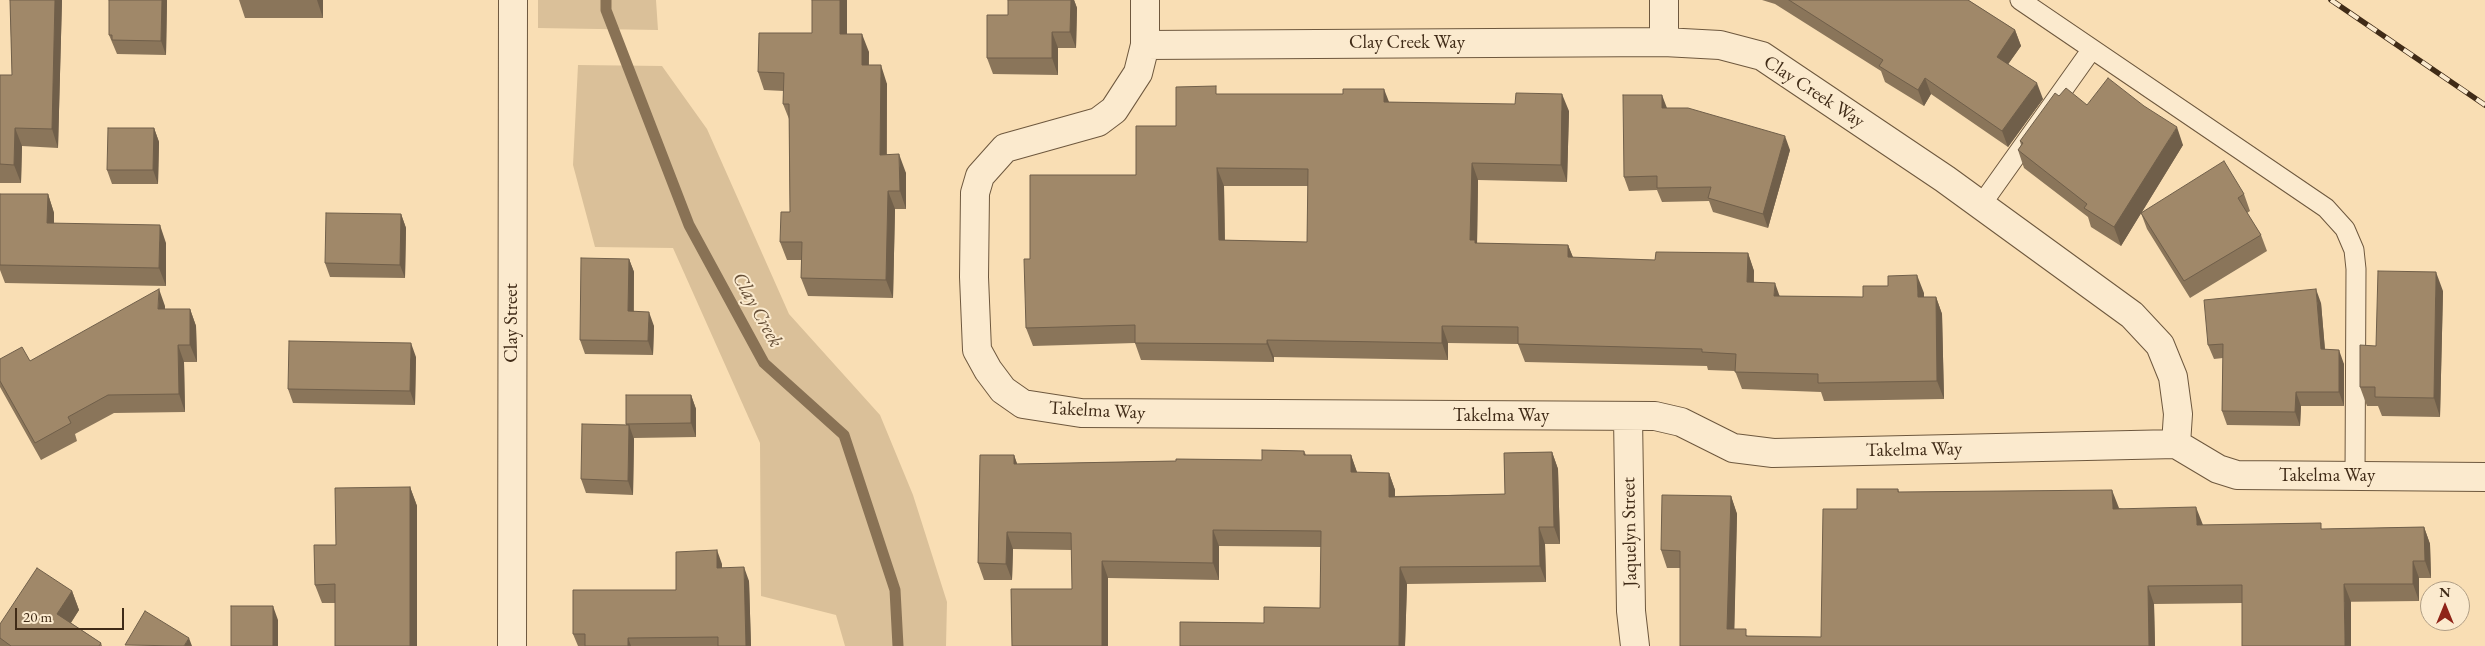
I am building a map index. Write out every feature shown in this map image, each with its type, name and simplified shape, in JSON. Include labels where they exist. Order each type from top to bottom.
[{"type":"street","name":"Clay Street","points":[[512,646],[513,0]]},
{"type":"street","name":"Takelma Way","points":[[1145,0],[1145,45],[1138,73],[1114,110],[1098,122],[1005,148],[980,176],[975,193],[974,277],[977,350],[988,370],[1003,390],[1023,404],[1081,413],[1655,416],[1681,422],[1733,448],[1773,453],[2176,444],[2218,468],[2237,474],[2485,477]]},
{"type":"street","points":[[1664,0],[1664,42]]},
{"type":"street","name":"Clay Creek Way","points":[[1145,45],[1664,42],[1720,45],[1762,56],[1981,205],[2132,315],[2160,345],[2174,376],[2178,414],[2176,444]]},
{"type":"street","name":"Jaquelyn Street","points":[[1628,417],[1631,611],[1635,646]]},
{"type":"lane","points":[[2020,0],[2326,208],[2344,229],[2354,250],[2356,269],[2355,475]]},
{"type":"lane","points":[[1981,205],[2092,49]]},
{"type":"shaded area","points":[[538,0],[656,0],[658,30],[538,28]]},
{"type":"shaded area","points":[[578,65],[662,66],[707,129],[789,314],[880,415],[913,495],[947,602],[946,646],[845,646],[836,615],[761,596],[760,443],[673,248],[595,247],[573,165]]},
{"type":"building","points":[[10,0],[55,0],[52,129],[15,128],[14,165],[0,164],[0,75],[12,75]]},
{"type":"building","points":[[109,0],[162,0],[161,41],[112,40],[112,35],[109,35]]},
{"type":"building","points":[[812,0],[840,0],[840,34],[862,34],[862,65],[881,65],[880,155],[899,154],[900,191],[888,191],[886,280],[801,278],[802,242],[780,242],[781,212],[790,212],[789,104],[783,104],[784,73],[758,72],[759,33],[812,33]]},
{"type":"building","points":[[1008,0],[1071,0],[1070,32],[1052,32],[1052,58],[987,58],[987,15],[1008,15]]},
{"type":"building","points":[[1789,0],[1968,0],[2015,30],[1997,57],[2037,83],[2002,131],[1925,78],[1918,90],[1879,66],[1883,60]]},
{"type":"building","points":[[2108,78],[2144,106],[2177,127],[2114,227],[2084,208],[2087,204],[2018,150],[2023,143],[2020,141],[2055,93],[2059,96],[2066,88],[2087,105]]},
{"type":"building","points":[[1216,86],[1216,94],[1343,94],[1343,89],[1384,89],[1384,102],[1515,104],[1516,93],[1562,94],[1561,165],[1472,163],[1470,240],[1475,240],[1475,243],[1568,245],[1568,257],[1655,260],[1656,252],[1748,253],[1747,282],[1775,283],[1774,296],[1863,297],[1863,286],[1888,286],[1888,276],[1917,275],[1918,297],[1936,297],[1937,381],[1818,383],[1818,374],[1735,372],[1736,354],[1702,352],[1702,349],[1518,344],[1518,327],[1442,326],[1442,343],[1267,340],[1267,344],[1135,343],[1135,325],[1026,328],[1024,259],[1030,259],[1030,175],[1136,175],[1136,126],[1176,126],[1176,87]],"holes":[[[1217,168],[1308,169],[1307,242],[1219,240]]]},
{"type":"building","points":[[1623,95],[1662,95],[1662,108],[1688,108],[1785,136],[1763,214],[1708,198],[1711,187],[1657,188],[1657,176],[1624,177]]},
{"type":"building","points":[[108,128],[154,128],[153,170],[107,170]]},
{"type":"building","points":[[2224,161],[2244,194],[2238,198],[2261,235],[2184,281],[2141,213]]},
{"type":"building","points":[[0,194],[48,194],[47,223],[160,225],[159,268],[0,265]]},
{"type":"building","points":[[326,213],[401,214],[400,265],[325,263]]},
{"type":"building","points":[[581,258],[629,259],[628,311],[649,312],[648,341],[580,340]]},
{"type":"building","points":[[2378,271],[2436,272],[2434,398],[2375,397],[2375,387],[2360,387],[2360,345],[2376,346]]},
{"type":"building","points":[[159,289],[158,309],[190,309],[190,345],[178,345],[179,394],[108,395],[68,417],[71,423],[35,443],[0,381],[0,359],[22,347],[30,361]]},
{"type":"building","points":[[2316,289],[2321,349],[2339,350],[2339,392],[2296,392],[2295,412],[2222,411],[2223,344],[2208,345],[2204,300]]},
{"type":"building","points":[[289,341],[411,343],[410,391],[288,389]]},
{"type":"building","points":[[626,395],[691,395],[691,423],[626,424]]},
{"type":"building","points":[[582,424],[629,425],[628,481],[581,479]]},
{"type":"building","points":[[1262,450],[1304,451],[1304,455],[1351,455],[1351,472],[1389,473],[1389,497],[1505,494],[1504,453],[1552,452],[1554,527],[1539,527],[1540,566],[1400,567],[1399,646],[1180,646],[1180,622],[1264,623],[1264,607],[1320,608],[1321,531],[1213,530],[1213,563],[1102,561],[1102,646],[1012,646],[1011,589],[1072,589],[1071,533],[1007,532],[1006,564],[978,563],[980,455],[1014,455],[1014,464],[1176,461],[1176,459],[1262,460]]},
{"type":"building","points":[[410,487],[410,646],[335,646],[335,584],[315,585],[314,545],[336,545],[335,488]]},
{"type":"building","points":[[1857,489],[1898,489],[1898,492],[2112,490],[2113,509],[2196,507],[2197,525],[2321,523],[2321,529],[2424,527],[2425,561],[2413,561],[2413,584],[2344,584],[2345,646],[2242,646],[2242,585],[2148,586],[2149,646],[1680,646],[1680,551],[1661,550],[1662,495],[1731,496],[1727,629],[1746,629],[1746,636],[1821,637],[1823,509],[1857,509]]},
{"type":"building","points":[[717,550],[717,568],[744,567],[746,646],[718,646],[718,637],[628,638],[628,646],[585,646],[585,634],[573,634],[573,590],[676,590],[676,552]]},
{"type":"building","points":[[37,568],[72,591],[57,614],[101,643],[99,646],[11,646],[0,638],[0,624]]},
{"type":"building","points":[[231,606],[273,606],[273,646],[231,646]]},
{"type":"building","points":[[145,611],[189,638],[184,646],[125,645]]},
{"type":"waterway","name":"Clay Creek","points":[[606,0],[606,10],[689,225],[764,363],[844,435],[895,590],[898,646]]},
{"type":"railway","points":[[2331,0],[2485,105]]}]
